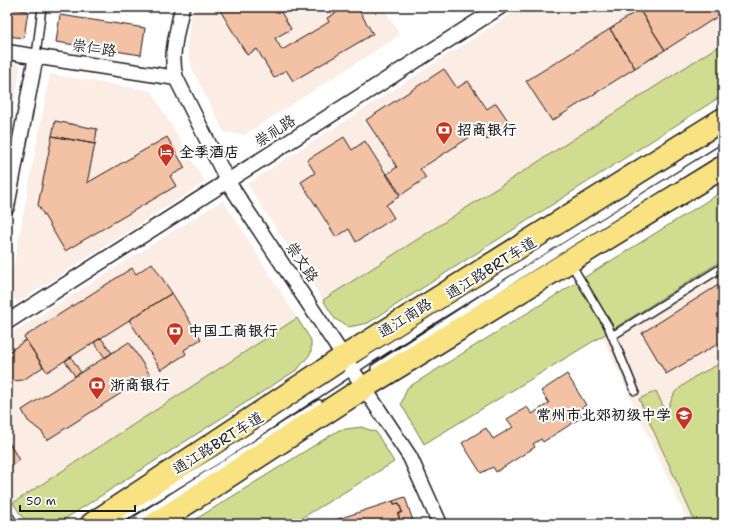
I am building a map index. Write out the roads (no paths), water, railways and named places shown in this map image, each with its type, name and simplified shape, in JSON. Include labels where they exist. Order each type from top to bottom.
[{"type":"main road","name":"通江南路","points":[[155,524],[355,375],[723,119]]},
{"type":"main road","name":"通江南路","points":[[92,524],[355,375],[569,262],[723,167]]},
{"type":"street","name":"崇文路","points":[[182,7],[174,46],[174,72],[176,78],[228,182],[410,457],[440,524]]},
{"type":"street","name":"崇礼路","points":[[7,322],[500,7]]},
{"type":"street","name":"崇仁路","points":[[7,52],[176,78]]},
{"type":"street","points":[[7,206],[36,56]]},
{"type":"street","points":[[7,519],[10,524]]},
{"type":"lane","points":[[36,56],[42,7]]},
{"type":"lane","name":"通江路BRT车道","points":[[355,375],[723,138]]},
{"type":"lane","name":"通江路BRT车道","points":[[112,524],[723,148]]},
{"type":"lane","points":[[569,262],[608,326],[635,391]]},
{"type":"lane","points":[[612,336],[723,267]]},
{"type":"lane","name":"通江路BRT车道","points":[[130,524],[326,400]]},
{"type":"place","name":"招商银行","points":[[444,145]]},
{"type":"place","name":"全季酒店","points":[[166,167]]},
{"type":"place","name":"中国工商银行","points":[[175,346]]},
{"type":"place","name":"浙商银行","points":[[97,400]]},
{"type":"place","name":"常州市北郊初级中学","points":[[684,430]]}]
